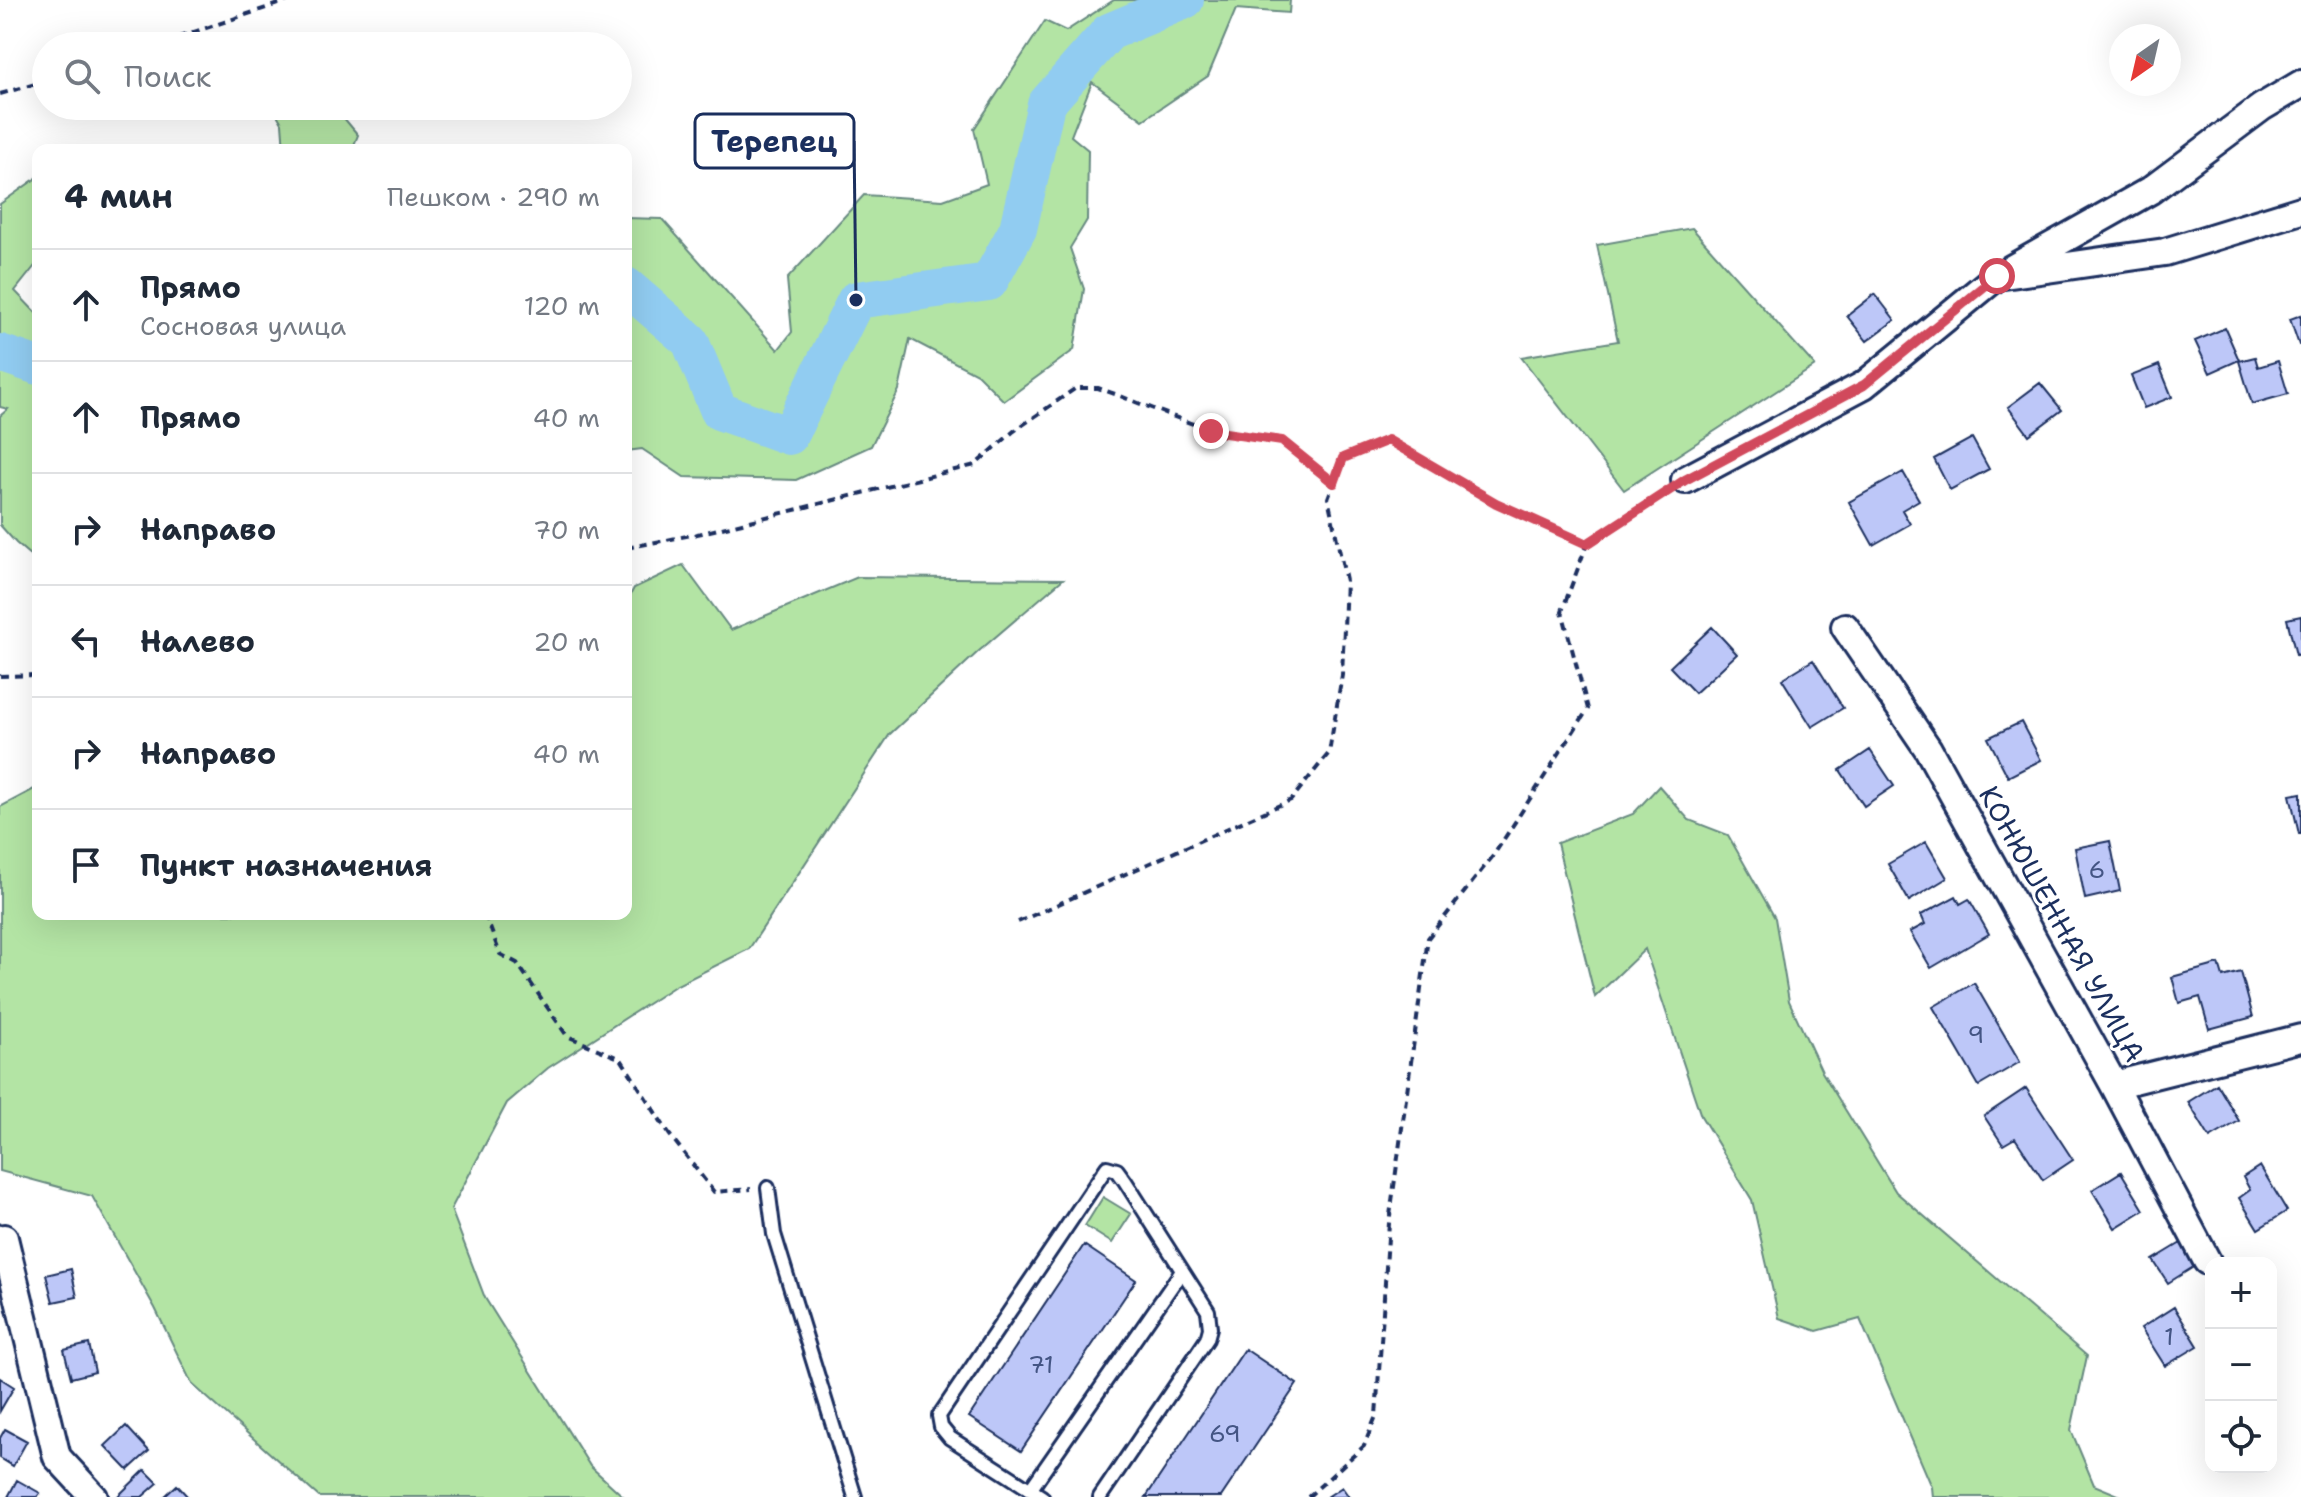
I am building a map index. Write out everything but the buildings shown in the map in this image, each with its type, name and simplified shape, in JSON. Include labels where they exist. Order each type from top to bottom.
[{"type":"street","points":[[1685,480],[1864,385],[1997,276],[2151,190],[2262,107],[2301,84]]},
{"type":"street","points":[[1997,276],[2165,252],[2301,210]]},
{"type":"street","name":"КОНЮШЕННАЯ УЛИЦА","points":[[1845,627],[1928,749],[2114,1085],[2205,1257]]},
{"type":"street","points":[[2114,1085],[2301,1038]]},
{"type":"street","points":[[4,1238],[65,1497]]},
{"type":"street","points":[[57,1457],[94,1497]]},
{"type":"lane","points":[[1100,1497],[1207,1339],[1210,1328],[1208,1311],[1117,1170],[1107,1167],[939,1416],[941,1427],[950,1438],[1036,1493],[1182,1271]]},
{"type":"lane","points":[[768,1188],[774,1234],[855,1497]]},
{"type":"path","points":[[194,32],[290,0]]},
{"type":"path","points":[[0,94],[32,85]]},
{"type":"path","points":[[632,547],[702,533],[975,465],[1014,431],[1076,388],[1098,388],[1211,431],[1282,441],[1334,483]]},
{"type":"path","points":[[1018,922],[1291,800],[1329,753],[1342,675],[1346,581],[1328,498],[1343,458],[1388,440],[1496,503],[1587,544]]},
{"type":"path","points":[[1308,1497],[1364,1446],[1376,1416],[1389,1223],[1428,938],[1493,856],[1588,709],[1562,611],[1587,544],[1685,480]]},
{"type":"path","points":[[0,676],[32,675]]},
{"type":"path","points":[[487,920],[500,954],[517,963],[567,1036],[621,1059],[669,1134],[714,1192],[768,1188]]},
{"type":"green space","points":[[1114,0],[1290,0],[1289,13],[1236,9],[1208,76],[1143,120],[1092,82],[1071,136],[1088,150],[1087,220],[1070,248],[1084,289],[1074,350],[1004,401],[977,374],[910,339],[899,390],[871,446],[796,480],[684,477],[642,449],[632,450],[632,218],[662,219],[778,350],[792,332],[787,279],[864,195],[943,200],[987,184],[974,129],[1045,21],[1066,31]]},
{"type":"green space","points":[[280,120],[346,120],[358,135],[354,144],[284,144]]},
{"type":"green space","points":[[32,181],[32,270],[15,291],[32,309],[32,557],[0,525],[0,416],[8,409],[0,407],[0,204]]},
{"type":"green space","points":[[1692,228],[1815,366],[1624,490],[1521,357],[1618,341],[1597,245]]},
{"type":"green space","points":[[683,565],[731,630],[858,577],[1063,579],[979,651],[890,734],[749,949],[675,986],[548,1068],[507,1103],[451,1209],[485,1298],[590,1466],[624,1497],[319,1497],[192,1384],[155,1308],[92,1196],[0,1171],[0,807],[32,790],[32,920],[632,920],[634,588]]},
{"type":"green space","points":[[1659,786],[1689,820],[1728,835],[1775,918],[1789,1001],[1822,1072],[1896,1192],[2087,1356],[2071,1430],[2094,1485],[2123,1497],[1933,1497],[1932,1487],[1860,1319],[1817,1331],[1779,1318],[1752,1200],[1701,1116],[1645,949],[1595,997],[1557,843],[1633,814]]},
{"type":"green space","points":[[1103,1197],[1131,1214],[1112,1243],[1085,1226]]},
{"type":"waterway","points":[[632,291],[690,341],[719,411],[789,436],[856,300],[989,282],[1018,229],[1046,104],[1109,32],[1185,0]]},
{"type":"waterway","points":[[0,353],[32,364]]},
{"type":"place","name":"Терепец","points":[[856,300]]},
{"type":"route","points":[[1211,431],[1282,441],[1334,483],[1343,458],[1388,440],[1496,503],[1587,544],[1685,480],[1864,385],[1997,276]]}]
